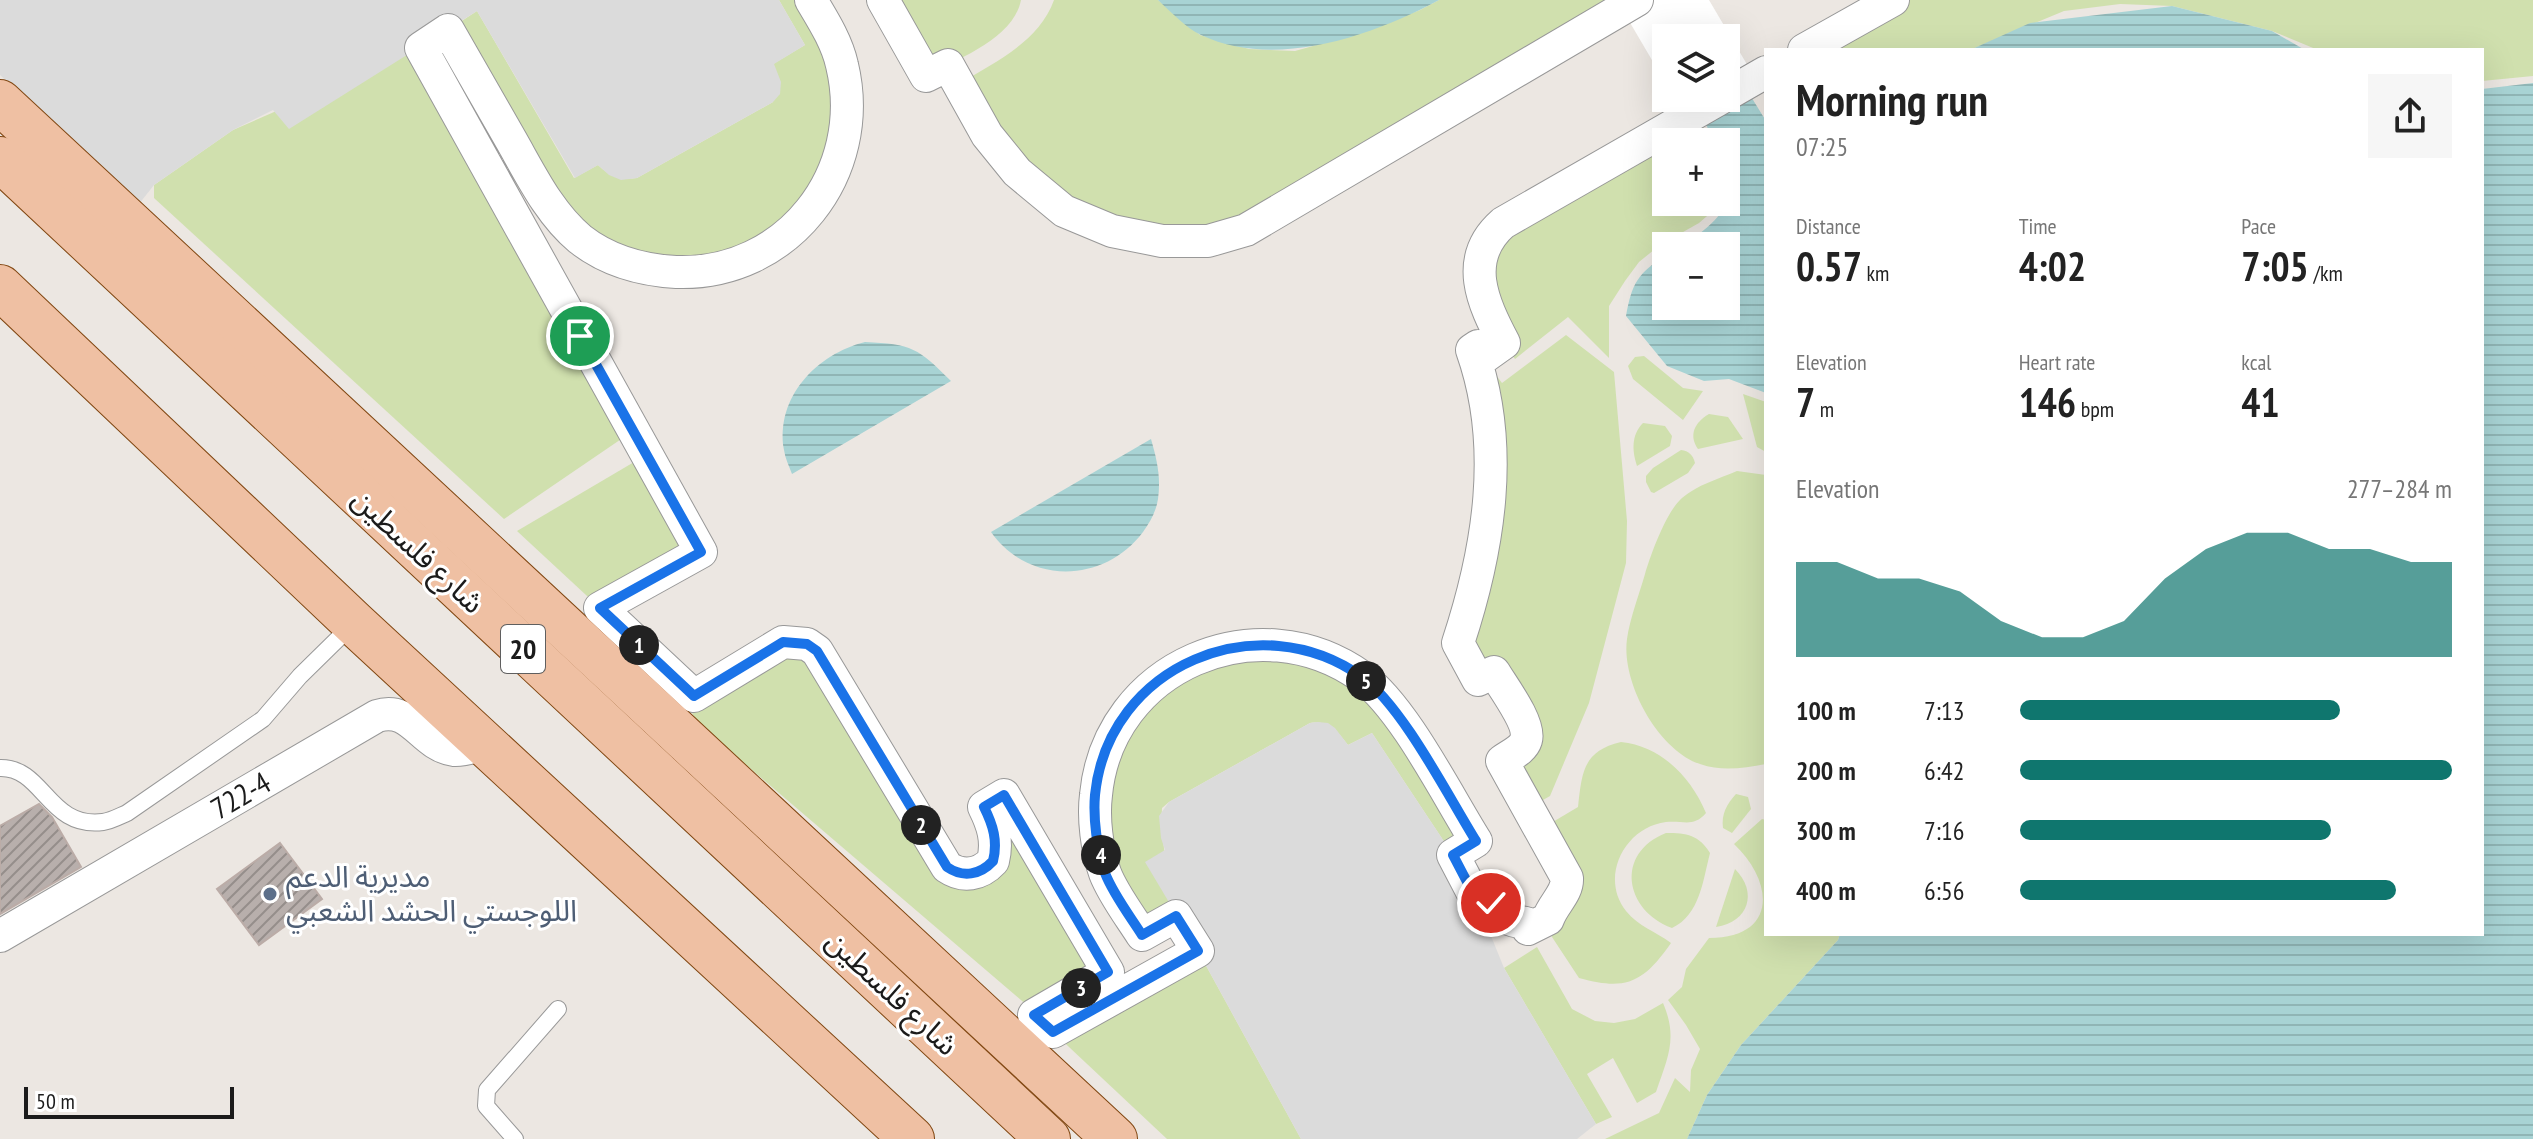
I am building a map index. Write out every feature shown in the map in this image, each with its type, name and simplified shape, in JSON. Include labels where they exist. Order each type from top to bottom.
[{"type":"main road","points":[[0,102],[1115,1139]]},
{"type":"main road","name":"شارع فلسطين","points":[[0,159],[1048,1139]]},
{"type":"main road","points":[[0,287],[354,623],[912,1139]]},
{"type":"main road","points":[[503,631],[553,639],[589,650]]},
{"type":"main road","points":[[640,697],[656,736],[662,780]]},
{"type":"street","points":[[811,0],[826,24],[842,65],[847,108],[842,147],[834,174],[820,198],[792,231],[757,256],[711,271],[643,269],[622,263],[582,240],[550,208],[448,30],[421,48],[701,552],[600,608],[694,696],[783,642],[807,644],[817,651],[947,867],[955,873],[977,873],[993,861],[995,839],[984,807],[1004,795],[1108,972],[1034,1015],[1053,1032],[1198,951],[1176,916],[1142,935],[1105,874],[1095,817],[1095,795],[1109,746],[1119,723],[1134,702],[1168,673],[1208,653],[1274,645],[1302,649],[1325,657],[1364,679],[1394,709],[1476,841],[1453,855],[1476,899],[1491,903],[1504,917],[1526,923],[1528,929],[1548,919],[1552,906],[1567,885],[1567,878],[1502,761],[1521,748],[1526,740],[1523,722],[1494,672],[1478,680],[1458,643],[1478,582],[1485,547],[1491,471],[1486,416],[1472,350],[1478,346],[1483,358],[1504,343],[1482,297],[1478,284],[1480,269],[1483,253],[1494,230],[1503,223],[1697,112]]},
{"type":"street","points":[[883,0],[926,76],[948,65],[987,135],[1017,172],[1064,211],[1112,231],[1162,241],[1208,241],[1246,230],[1637,0]]},
{"type":"street","points":[[1808,48],[1893,0]]},
{"type":"street","points":[[1740,87],[1764,73]]},
{"type":"street","name":"722-4","points":[[0,936],[377,716],[400,714],[435,742],[456,750],[485,744]]},
{"type":"lane","points":[[0,768],[22,771],[64,815],[103,822],[127,813],[263,719],[300,676],[354,623]]},
{"type":"lane","points":[[515,1139],[486,1106],[487,1090],[558,1009]]},
{"type":"green space","points":[[779,0],[811,0],[842,65],[820,198],[711,271],[582,240],[448,30],[477,11],[574,178],[598,165],[616,177],[637,178],[773,102],[773,64],[805,45]]},
{"type":"green space","points":[[883,0],[1021,0],[1008,26],[996,36],[968,55],[926,76]]},
{"type":"green space","points":[[1054,0],[1158,0],[1200,35],[1249,49],[1295,51],[1363,32],[1439,0],[1634,0],[1208,241],[1064,211],[959,84],[1027,39],[1047,15]]},
{"type":"green space","points":[[1894,0],[2533,0],[2533,76],[2484,81],[2484,48],[2313,48],[2272,31],[2172,6],[2120,4],[2064,11],[1975,48],[1809,48]]},
{"type":"green space","points":[[421,48],[633,431],[504,519],[154,198],[154,185],[233,130]]},
{"type":"green space","points":[[1695,113],[1704,128],[1672,128]]},
{"type":"green space","points":[[1652,141],[1652,216],[1707,216],[1683,232],[1652,232],[1652,251],[1639,262],[1609,306],[1609,358],[1568,317],[1515,359],[1504,343],[1483,253]]},
{"type":"green space","points":[[1566,335],[1614,372],[1627,521],[1626,563],[1589,703],[1550,796],[1529,808],[1502,761],[1526,740],[1458,643],[1478,582],[1483,358],[1502,383]]},
{"type":"green space","points":[[1644,356],[1683,388],[1703,391],[1683,420],[1633,379],[1628,366],[1635,357]]},
{"type":"green space","points":[[1743,394],[1764,401],[1764,451],[1757,447]]},
{"type":"green space","points":[[1709,414],[1728,417],[1743,439],[1698,449],[1694,429]]},
{"type":"green space","points":[[1643,423],[1665,426],[1672,436],[1670,446],[1637,466],[1634,443]]},
{"type":"green space","points":[[1681,450],[1688,452],[1695,463],[1688,473],[1651,492],[1646,476]]},
{"type":"green space","points":[[646,455],[701,552],[600,608],[517,531]]},
{"type":"green space","points":[[1737,471],[1764,475],[1764,764],[1741,768],[1725,769],[1700,764],[1670,745],[1657,730],[1636,694],[1627,656],[1632,615],[1660,534],[1676,504],[1694,489]]},
{"type":"green space","points":[[796,641],[947,867],[977,873],[1004,795],[1108,972],[1029,1007],[696,722],[689,705]]},
{"type":"green space","points":[[1208,653],[1344,667],[1476,841],[1453,855],[1372,733],[1348,745],[1328,725],[1310,723],[1162,808],[1164,848],[1176,916],[1142,935],[1102,859],[1109,746]]},
{"type":"green space","points":[[1621,742],[1649,750],[1673,766],[1692,787],[1706,813],[1692,822],[1666,822],[1651,826],[1628,843],[1620,856],[1615,883],[1618,898],[1631,916],[1671,943],[1642,975],[1609,984],[1579,978],[1552,937],[1548,919],[1563,894],[1541,829],[1578,807],[1583,773],[1592,757],[1608,746]]},
{"type":"green space","points":[[1736,794],[1748,797],[1751,809],[1732,833],[1723,828],[1723,818],[1727,805]]},
{"type":"green space","points":[[1764,820],[1764,936],[1839,936],[1838,940],[1741,1045],[1707,1095],[1687,1139],[1605,1139],[1659,1113],[1675,1078],[1690,1092],[1691,1070],[1700,1049],[1668,1000],[1682,987],[1686,969],[1709,938],[1731,936],[1747,929],[1758,919],[1762,906],[1757,875],[1734,844]]},
{"type":"green space","points":[[1666,833],[1692,836],[1710,853],[1694,906],[1689,915],[1672,928],[1656,920],[1644,908],[1632,881],[1633,867],[1639,854],[1650,842]]},
{"type":"green space","points":[[1735,869],[1746,887],[1746,905],[1736,919],[1716,927]]},
{"type":"green space","points":[[1537,947],[1572,1009],[1595,1021],[1614,1023],[1635,1019],[1663,1003],[1671,1037],[1656,1092],[1637,1103],[1613,1058],[1587,1074],[1612,1117],[1596,1124],[1504,968]]},
{"type":"green space","points":[[1198,951],[1301,1139],[1167,1139],[1053,1032]]},
{"type":"shaded area","points":[[0,0],[779,0],[805,45],[774,64],[781,82],[780,94],[773,102],[637,178],[621,180],[598,165],[575,178],[477,11],[289,129],[273,110],[233,130],[154,185],[139,204],[0,75]]},
{"type":"shaded area","points":[[1318,722],[1335,728],[1348,745],[1372,733],[1453,855],[1476,899],[1504,968],[1596,1124],[1577,1139],[1301,1139],[1198,951],[1145,862],[1165,850],[1159,816],[1169,802],[1310,723]]},
{"type":"water","points":[[1158,0],[1439,0],[1384,26],[1354,36],[1291,49],[1260,49],[1230,45],[1201,35]]},
{"type":"water","points":[[2172,6],[2272,31],[2302,48],[1974,48],[2030,23]]},
{"type":"water","points":[[1740,79],[1764,118],[1764,392],[1729,379],[1704,381],[1667,366],[1626,316],[1637,280],[1652,265],[1652,320],[1740,320],[1740,232],[1701,232],[1718,216],[1740,216],[1740,128],[1708,128],[1698,112],[1740,112]]},
{"type":"water","points":[[2533,83],[2533,1139],[1687,1139],[1707,1095],[1741,1045],[1839,936],[2484,936],[2484,89]]},
{"type":"water","points":[[865,342],[894,344],[913,350],[951,381],[792,474],[785,453],[783,431],[793,396],[816,367],[831,356]]},
{"type":"water","points":[[1151,439],[1159,476],[1156,508],[1143,532],[1127,549],[1109,561],[1088,569],[1046,569],[1025,562],[1007,550],[991,532]]},
{"type":"pier","points":[[1637,0],[1709,0],[1723,24],[1652,24],[1652,60],[1622,9]]},
{"type":"pier","points":[[1740,53],[1755,78],[1740,87]]},
{"type":"building","points":[[39,804],[52,817],[81,867],[0,914],[0,826]]},
{"type":"building","name":"مديرية الدعم اللوجستي الحشد الشعبي","points":[[280,843],[322,899],[259,945],[217,889]]},
{"type":"place","name":"مديرية الدعم اللوجستي الحشد الشعبي","points":[[270,894]]},
{"type":"route","points":[[580,336],[701,552],[600,608],[694,696],[783,642],[796,641],[817,651],[947,867],[955,873],[977,873],[993,861],[995,839],[984,807],[1004,795],[1108,972],[1034,1015],[1053,1032],[1198,951],[1176,916],[1142,935],[1105,874],[1095,817],[1095,795],[1109,746],[1119,723],[1134,702],[1168,673],[1208,653],[1229,648],[1274,645],[1302,649],[1325,657],[1364,679],[1394,709],[1476,841],[1453,855],[1476,899],[1491,903]]}]
